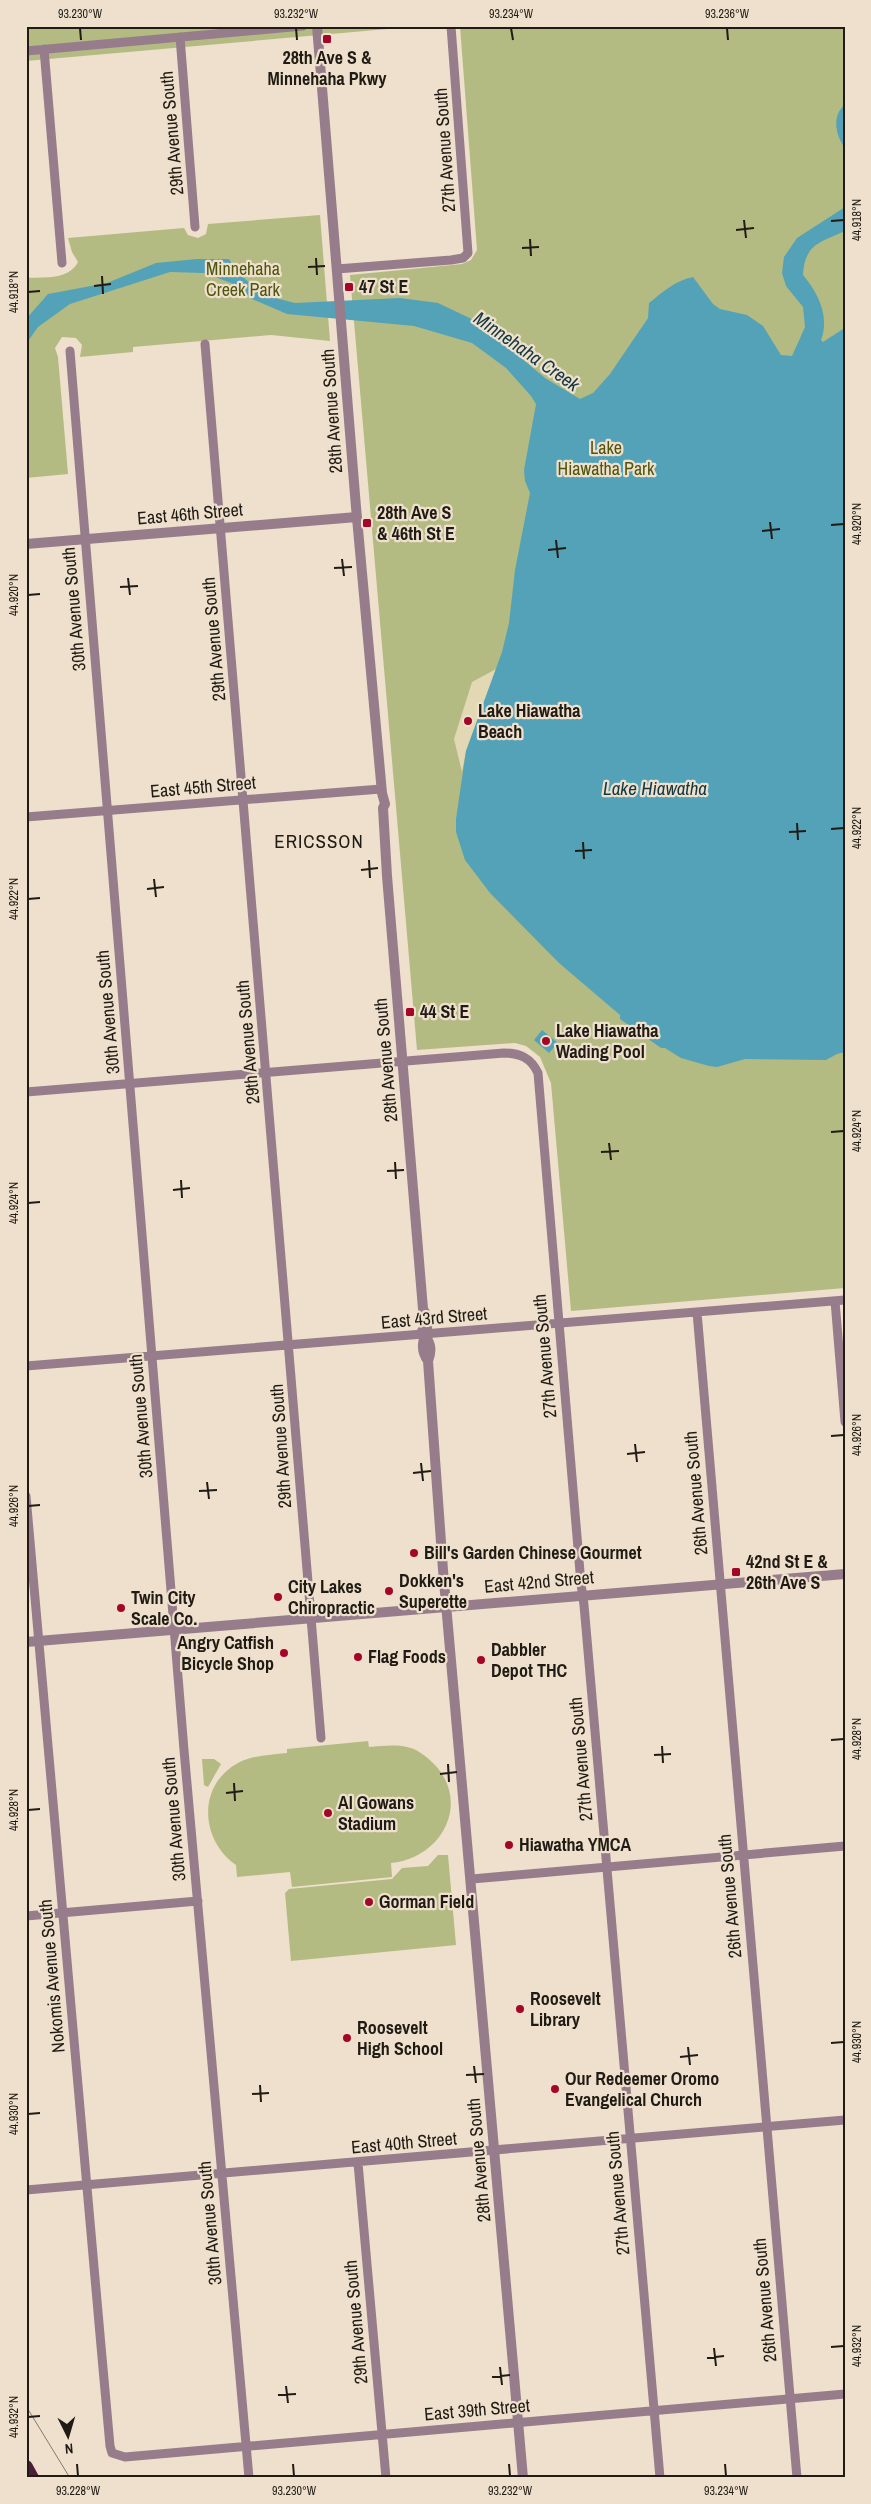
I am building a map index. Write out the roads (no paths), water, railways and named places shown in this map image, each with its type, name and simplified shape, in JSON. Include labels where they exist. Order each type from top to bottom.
[{"type":"highway","points":[[26,2467],[32,2478]]},
{"type":"street","points":[[26,50],[303,26]]},
{"type":"street","name":"28th Avenue South","points":[[317,26],[357,517],[382,791],[379,799],[383,808],[424,1309],[427,1315],[428,1330],[422,1341],[424,1354],[428,1361],[447,1606],[523,2478]]},
{"type":"street","name":"27th Avenue South","points":[[337,269],[451,260],[463,258],[468,253],[451,26]]},
{"type":"street","name":"29th Avenue South","points":[[180,37],[195,227]]},
{"type":"street","points":[[44,49],[62,263]]},
{"type":"street","name":"29th Avenue South","points":[[204,344],[267,1072],[320,1738]]},
{"type":"street","name":"30th Avenue South","points":[[70,351],[129,1084],[249,2478]]},
{"type":"street","name":"East 46th Street","points":[[26,544],[357,517]]},
{"type":"street","name":"East 45th Street","points":[[26,817],[382,791]]},
{"type":"street","name":"27th Avenue South","points":[[403,1062],[516,1053],[527,1058],[536,1069],[540,1080],[582,1596],[660,2478]]},
{"type":"street","points":[[26,1092],[403,1062]]},
{"type":"street","name":"East 43rd Street","points":[[26,1366],[845,1300]]},
{"type":"street","points":[[835,1301],[845,1422]]},
{"type":"street","name":"26th Avenue South","points":[[697,1312],[797,2478]]},
{"type":"street","name":"Nokomis Avenue South","points":[[26,1496],[112,2453]]},
{"type":"street","name":"East 42nd Street","points":[[26,1642],[845,1574]]},
{"type":"street","points":[[472,1879],[845,1846]]},
{"type":"street","points":[[26,1916],[198,1901]]},
{"type":"street","name":"East 40th Street","points":[[26,2190],[845,2120]]},
{"type":"street","name":"29th Avenue South","points":[[358,2163],[386,2478]]},
{"type":"street","name":"East 39th Street","points":[[112,2453],[125,2457],[845,2394]]},
{"type":"water","points":[[845,105],[845,148],[837,132],[836,120]]},
{"type":"water","name":"Lake Hiawatha","points":[[845,207],[845,231],[821,242],[810,251],[804,265],[803,275],[818,297],[821,305],[824,322],[821,340],[823,342],[843,329],[845,306],[845,1052],[826,1060],[745,1059],[717,1067],[709,1066],[681,1058],[665,1048],[661,1048],[620,1019],[620,1015],[559,963],[490,893],[465,860],[456,832],[456,819],[466,751],[502,652],[509,623],[515,570],[530,493],[525,481],[524,470],[536,404],[506,368],[472,343],[414,326],[287,314],[252,299],[231,283],[204,273],[170,272],[70,304],[38,327],[26,344],[26,319],[48,294],[107,283],[156,263],[197,259],[229,259],[237,272],[264,295],[295,303],[400,298],[438,303],[478,322],[545,378],[580,399],[593,393],[610,374],[648,318],[649,303],[674,284],[693,277],[713,304],[720,309],[747,315],[763,326],[781,355],[792,356],[805,327],[803,307],[786,286],[782,273],[784,257],[797,238]]},
{"type":"water","name":"Lake Hiawatha Wading Pool","points":[[542,1030],[558,1043],[549,1053],[534,1040]]},
{"type":"tram line","points":[[26,2406],[70,2478]]},
{"type":"place","name":"28th Ave S & Minnehaha Pkwy","points":[[327,39]]},
{"type":"place","name":"47 St E","points":[[349,287]]},
{"type":"place","name":"28th Ave S & 46th St E","points":[[367,523]]},
{"type":"place","name":"Lake Hiawatha Beach","points":[[468,721]]},
{"type":"place","name":"44 St E","points":[[410,1012]]},
{"type":"place","name":"Lake Hiawatha Wading Pool","points":[[546,1041]]},
{"type":"place","name":"Bill's Garden Chinese Gourmet","points":[[414,1553]]},
{"type":"place","name":"42nd St E & 26th Ave S","points":[[736,1572]]},
{"type":"place","name":"Dokken's Superette","points":[[389,1591]]},
{"type":"place","name":"City Lakes Chiropractic","points":[[278,1597]]},
{"type":"place","name":"Twin City Scale Co.","points":[[121,1608]]},
{"type":"place","name":"Angry Catfish Bicycle Shop","points":[[284,1653]]},
{"type":"place","name":"Flag Foods","points":[[358,1657]]},
{"type":"place","name":"Dabbler Depot THC","points":[[481,1660]]},
{"type":"place","name":"Al Gowans Stadium","points":[[328,1813]]},
{"type":"place","name":"Hiawatha YMCA","points":[[509,1845]]},
{"type":"place","name":"Gorman Field","points":[[369,1902]]},
{"type":"place","name":"Roosevelt Library","points":[[520,2009]]},
{"type":"place","name":"Roosevelt High School","points":[[347,2038]]},
{"type":"place","name":"Our Redeemer Oromo Evangelical Church","points":[[555,2089]]},
{"type":"district","name":"ERICSSON","points":[[319,841]]},
{"type":"park label","name":"Minnehaha Creek Park","points":[[243,279]]},
{"type":"park label","name":"Lake Hiawatha Park","points":[[606,458]]},
{"type":"water label","name":"Minnehaha Creek","points":[[527,351]]}]
